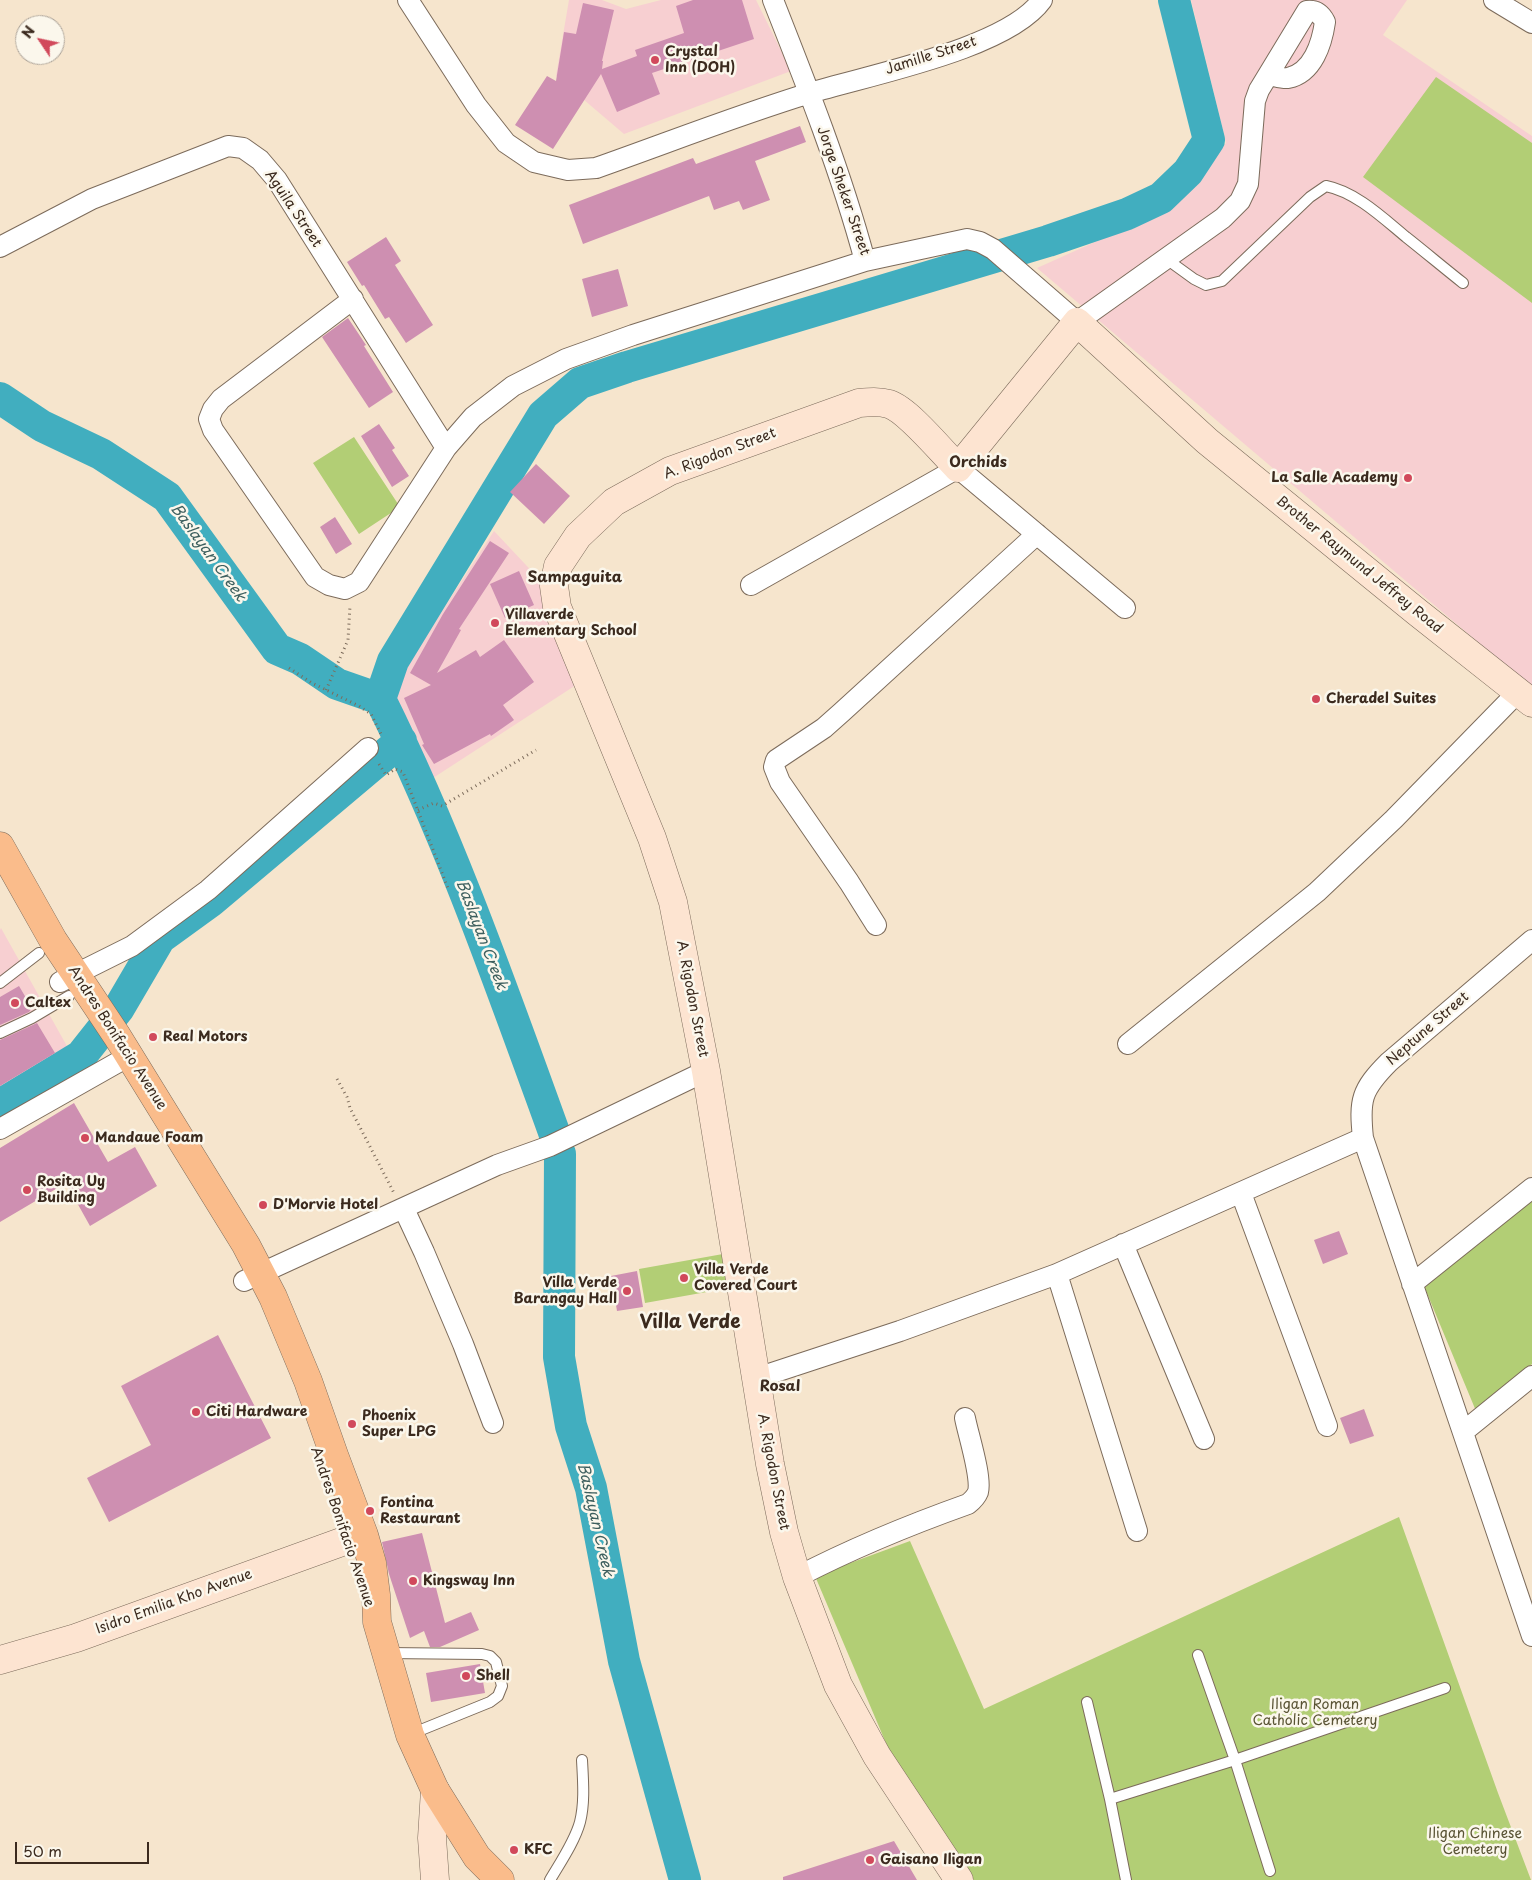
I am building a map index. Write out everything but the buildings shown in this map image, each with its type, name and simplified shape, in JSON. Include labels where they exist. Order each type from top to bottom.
[{"type":"highway","name":"Andres Bonifacio Avenue","points":[[0,846],[53,940],[76,994]]},
{"type":"highway","name":"Andres Bonifacio Avenue","points":[[0,884],[40,952],[76,994],[116,1052],[229,1251],[253,1277],[274,1345],[341,1519],[372,1563],[377,1622],[410,1735],[435,1790],[478,1857],[500,1880]]},
{"type":"street","name":"Jamille Street","points":[[408,0],[476,105],[506,143],[534,162],[568,170],[596,168],[809,93],[913,64],[965,47],[1008,28],[1035,10],[1042,0]]},
{"type":"street","name":"Jorge Sheker Street","points":[[773,0],[809,93],[854,221],[865,261],[967,239],[980,242],[993,249],[1077,322]]},
{"type":"street","points":[[1494,0],[1532,22]]},
{"type":"street","points":[[751,585],[958,468],[1077,322],[1223,218],[1240,201],[1248,184],[1255,101],[1259,90],[1269,75]]},
{"type":"street","name":"Aguila Street","points":[[0,247],[92,199],[228,146],[243,148],[260,160],[277,180],[446,448]]},
{"type":"street","points":[[353,299],[220,399],[209,419],[213,430],[315,577],[328,585],[345,589],[359,582],[446,448],[473,417],[513,386],[566,359],[633,335],[865,261]]},
{"type":"street","name":"Brother Raymund Jeffrey Road","points":[[1077,322],[1207,441],[1525,698]]},
{"type":"street","name":"A. Rigodon Street","points":[[958,468],[909,418],[892,405],[874,401],[859,403],[670,471],[614,502],[578,536],[558,566],[554,586],[557,607],[652,838],[673,902],[706,1072],[756,1378],[782,1522],[797,1577],[838,1685],[877,1756],[959,1880]]},
{"type":"street","points":[[958,468],[1125,608]]},
{"type":"street","points":[[876,925],[849,882],[780,782],[774,767],[776,760],[824,728],[1037,534]]},
{"type":"street","points":[[1128,1044],[1317,892],[1414,799],[1525,698]]},
{"type":"street","points":[[76,994],[132,946],[208,890],[375,742]]},
{"type":"street","name":"Neptune Street","points":[[1532,940],[1372,1078],[1363,1096],[1361,1112],[1363,1138],[1532,1636]]},
{"type":"street","points":[[0,1129],[116,1052]]},
{"type":"street","points":[[253,1277],[497,1165],[550,1146],[706,1072]]},
{"type":"street","points":[[756,1378],[900,1330],[1057,1274],[1363,1138]]},
{"type":"street","points":[[1412,1284],[1532,1188]]},
{"type":"street","points":[[1241,1193],[1327,1426]]},
{"type":"street","points":[[404,1209],[463,1344],[493,1423]]},
{"type":"street","points":[[1123,1244],[1204,1439]]},
{"type":"street","points":[[1057,1274],[1137,1531]]},
{"type":"street","points":[[1464,1432],[1532,1376]]},
{"type":"street","points":[[797,1577],[884,1535],[968,1504],[975,1498],[979,1490],[979,1479],[965,1418]]},
{"type":"street","name":"Isidro Emilia Kho Avenue","points":[[0,1660],[76,1638],[356,1538]]},
{"type":"street","points":[[435,1790],[432,1838],[435,1880]]},
{"type":"lane","points":[[1165,258],[1194,279],[1206,285],[1222,281],[1310,197],[1326,186],[1349,194],[1382,217],[1463,283]]},
{"type":"lane","points":[[0,983],[40,952]]},
{"type":"lane","points":[[0,1033],[76,994]]},
{"type":"lane","points":[[385,1653],[482,1654],[490,1656],[496,1662],[502,1686],[498,1696],[490,1702],[410,1735]]},
{"type":"lane","points":[[1198,1655],[1235,1760],[1270,1871]]},
{"type":"lane","points":[[1110,1799],[1235,1760],[1445,1688]]},
{"type":"lane","points":[[1087,1702],[1110,1799],[1126,1880]]},
{"type":"lane","points":[[550,1880],[580,1822],[583,1790],[582,1760]]},
{"type":"path","points":[[326,690],[348,640],[350,587]]},
{"type":"path","points":[[289,668],[312,683],[371,714],[375,742]]},
{"type":"path","points":[[419,809],[434,803],[442,806],[536,750]]},
{"type":"path","points":[[384,772],[386,775],[395,769],[403,772],[419,809],[449,891]]},
{"type":"path","points":[[337,1079],[388,1184],[404,1209]]},
{"type":"shaded area","points":[[569,0],[602,0],[626,9],[661,0],[756,0],[791,71],[624,134],[556,76]]},
{"type":"shaded area","name":"La Salle Academy","points":[[1191,0],[1407,0],[1383,35],[1532,136],[1532,688],[1037,268],[1173,207],[1226,143]]},
{"type":"shaded area","name":"Villaverde Elementary School","points":[[494,531],[541,581],[576,685],[433,778],[395,699],[407,665]]},
{"type":"shaded area","points":[[1,928],[68,1048],[0,1090],[0,930]]},
{"type":"green space","points":[[1436,77],[1532,143],[1532,303],[1363,177]]},
{"type":"green space","points":[[354,437],[400,507],[359,534],[313,463]]},
{"type":"green space","points":[[1532,1199],[1532,1364],[1476,1411],[1424,1286]]},
{"type":"green space","name":"Villa Verde Covered Court","points":[[723,1254],[729,1288],[645,1303],[639,1269]]},
{"type":"green space","name":"Iligan Roman Catholic Cemetery","points":[[1399,1517],[1531,1880],[974,1880],[894,1762],[815,1576],[910,1541],[984,1709]]},
{"type":"waterway","points":[[554,1132],[473,913],[429,805],[380,699],[393,661],[543,415],[580,383],[627,367],[1048,241],[1127,214],[1161,198],[1188,172],[1209,140],[1174,0]]},
{"type":"waterway","name":"Baslayan Creek","points":[[0,398],[42,426],[101,454],[167,497],[277,649],[300,659],[337,684],[380,699]]},
{"type":"waterway","points":[[0,1105],[81,1056],[119,1008],[160,938],[211,901],[401,741]]},
{"type":"waterway","name":"Baslayan Creek","points":[[560,1154],[559,1357],[571,1426],[591,1488],[624,1661],[685,1880]]},
{"type":"place","name":"Crystal Inn (DOH)","points":[[655,60]]},
{"type":"place","name":"La Salle Academy","points":[[1408,478]]},
{"type":"place","name":"Villaverde Elementary School","points":[[495,623]]},
{"type":"place","name":"Cheradel Suites","points":[[1316,699]]},
{"type":"place","name":"Caltex","points":[[15,1003]]},
{"type":"place","name":"Real Motors","points":[[153,1037]]},
{"type":"place","name":"Mandaue Foam","points":[[85,1138]]},
{"type":"place","name":"Rosita Uy Building","points":[[27,1190]]},
{"type":"place","name":"D'Morvie Hotel","points":[[263,1205]]},
{"type":"place","name":"Villa Verde Covered Court","points":[[684,1278]]},
{"type":"place","name":"Villa Verde Barangay Hall","points":[[627,1291]]},
{"type":"place","name":"Citi Hardware","points":[[196,1412]]},
{"type":"place","name":"Phoenix Super LPG","points":[[352,1424]]},
{"type":"place","name":"Fontina Restaurant","points":[[370,1511]]},
{"type":"place","name":"Kingsway Inn","points":[[413,1581]]},
{"type":"place","name":"Shell","points":[[466,1676]]},
{"type":"place","name":"KFC","points":[[514,1850]]},
{"type":"place","name":"Gaisano Iligan","points":[[870,1860]]},
{"type":"district","name":"Orchids","points":[[978,463]]},
{"type":"district","name":"Sampaguita","points":[[575,578]]},
{"type":"district","name":"Villa Verde","points":[[690,1323]]},
{"type":"district","name":"Rosal","points":[[780,1387]]},
{"type":"park label","name":"Iligan Chinese Cemetery","points":[[1475,1842]]}]
